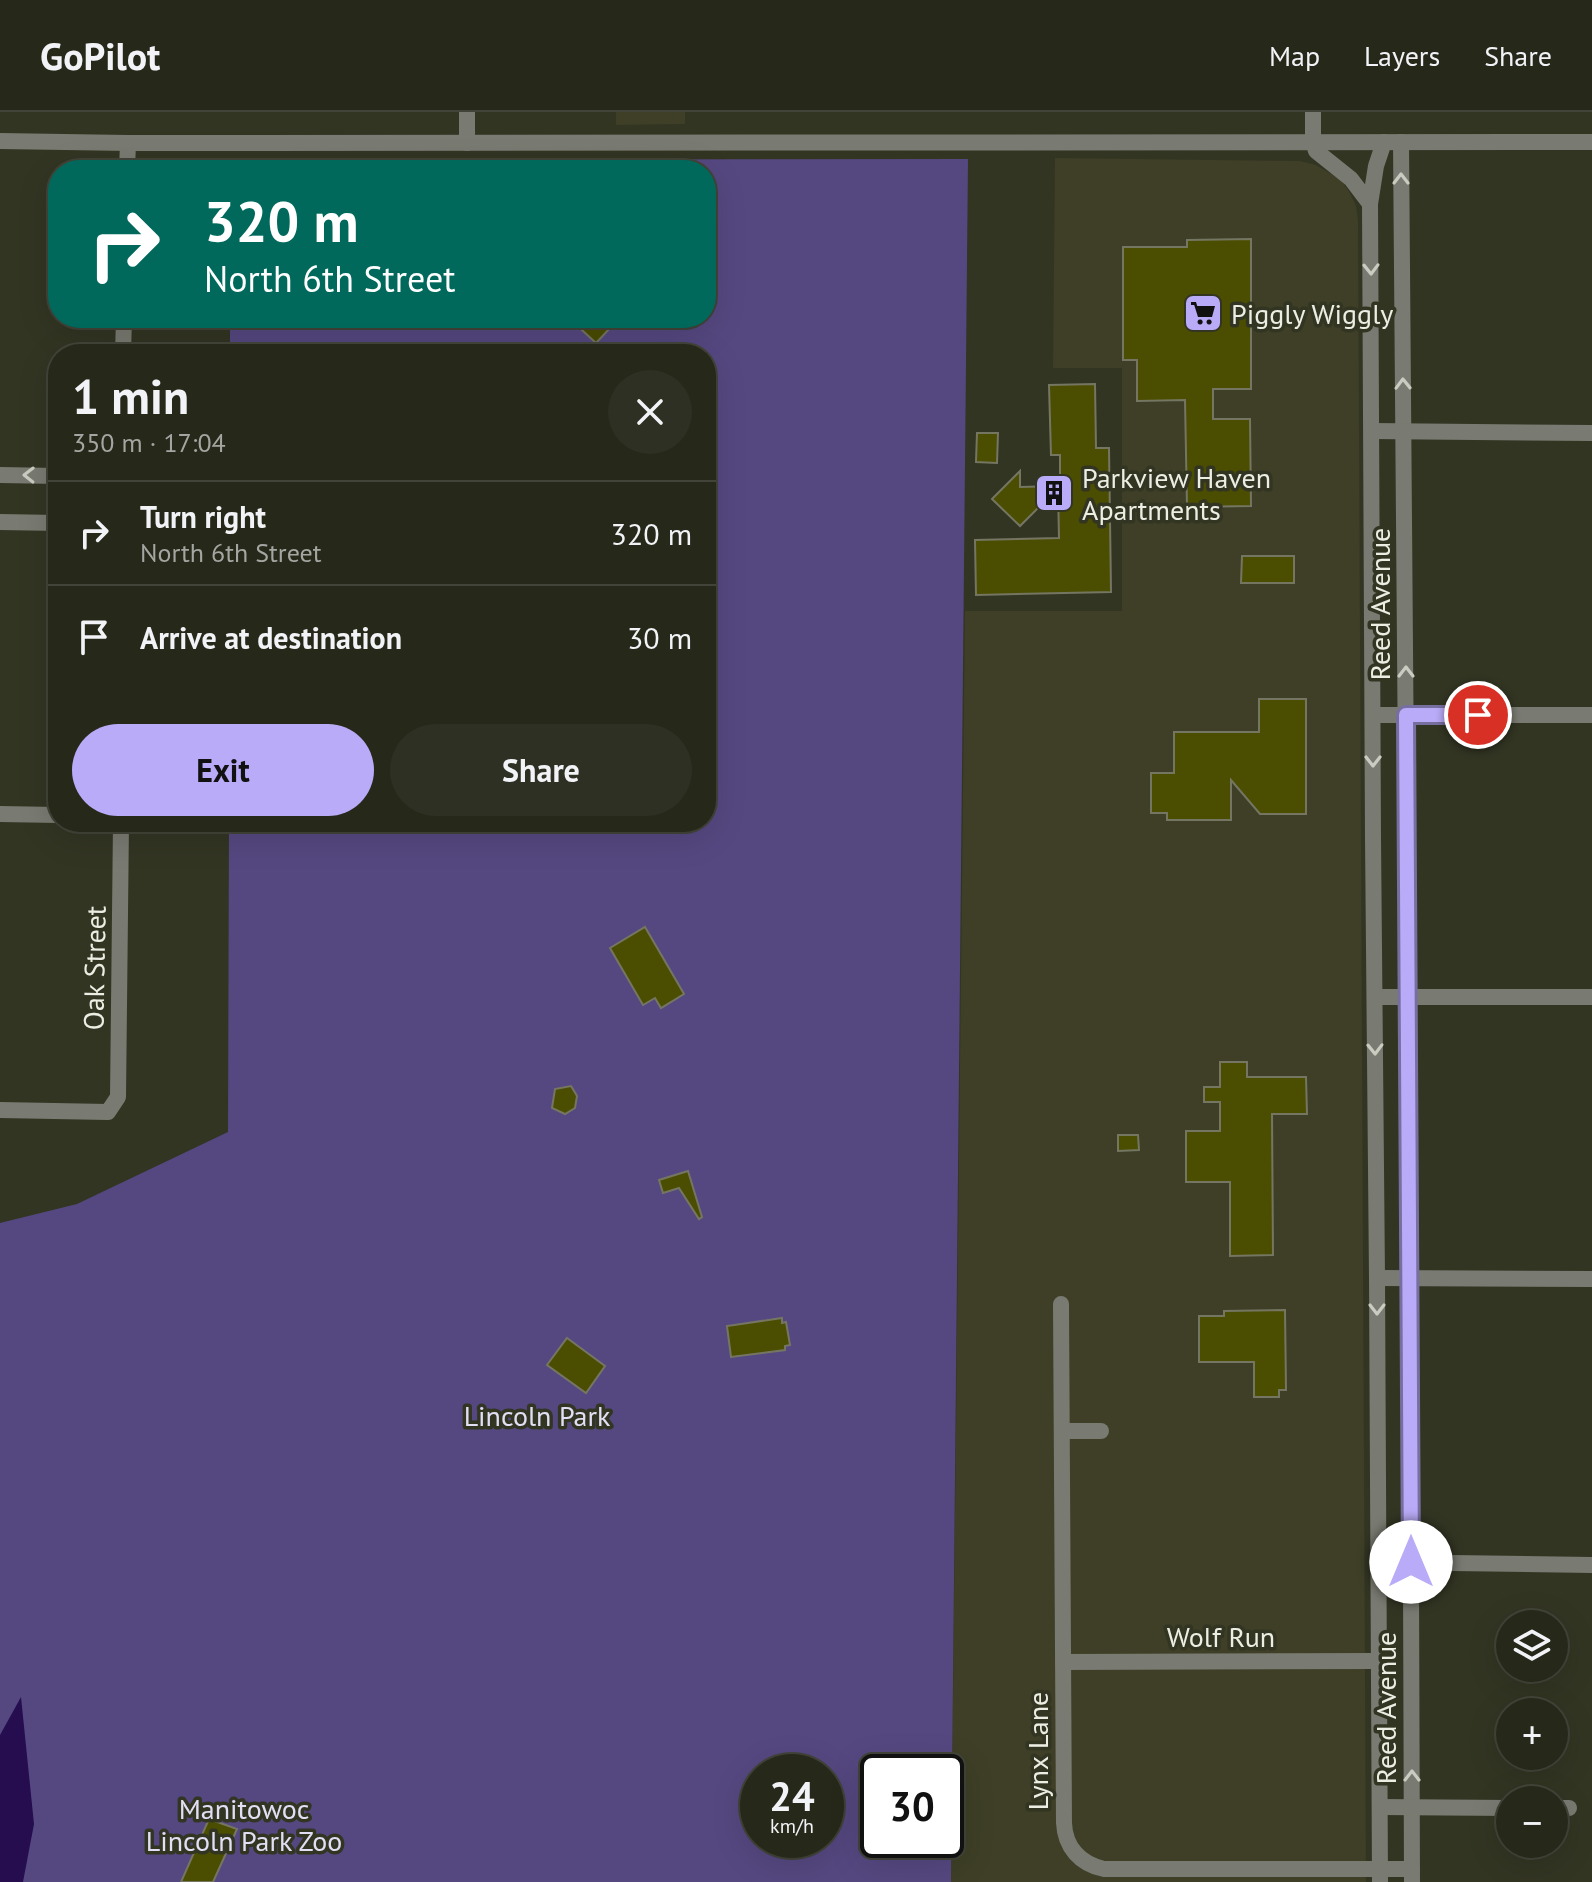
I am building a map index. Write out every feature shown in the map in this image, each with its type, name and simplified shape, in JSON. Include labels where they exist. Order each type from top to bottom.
[{"type":"street","points":[[467,112],[467,143]]},
{"type":"street","points":[[1313,112],[1314,147],[1351,179],[1370,204]]},
{"type":"street","points":[[0,141],[1592,142]]},
{"type":"street","name":"Reed Avenue","points":[[1380,1875],[1370,204],[1376,166],[1392,142]]},
{"type":"street","name":"Reed Avenue","points":[[1392,142],[1404,431],[1412,1875]]},
{"type":"street","points":[[127,160],[128,143]]},
{"type":"street","points":[[1372,431],[1592,433]]},
{"type":"street","points":[[0,475],[48,476]]},
{"type":"street","points":[[0,522],[48,523]]},
{"type":"street","points":[[1373,715],[1592,715]]},
{"type":"street","points":[[0,814],[48,815]]},
{"type":"street","name":"Oak Street","points":[[0,1110],[108,1112],[118,1097],[121,832]]},
{"type":"street","points":[[1375,997],[1592,997]]},
{"type":"street","points":[[1377,1278],[1592,1279]]},
{"type":"street","name":"Lynx Lane","points":[[1061,1304],[1064,1834],[1070,1847],[1088,1865],[1104,1869],[1412,1875]]},
{"type":"street","points":[[1062,1431],[1101,1431]]},
{"type":"street","points":[[1378,1562],[1592,1565]]},
{"type":"street","name":"Wolf Run","points":[[1063,1662],[1379,1661]]},
{"type":"street","points":[[1380,1807],[1496,1808]]},
{"type":"shaded area","points":[[616,112],[685,112],[685,124],[616,125]]},
{"type":"shaded area","points":[[1055,158],[1300,161],[1316,165],[1341,180],[1350,193],[1358,220],[1366,1882],[951,1882],[951,1858],[964,1858],[964,1754],[952,1754],[965,611],[1122,611],[1122,368],[1053,368]]},
{"type":"shaded area","points":[[21,1697],[34,1824],[23,1882],[0,1882],[0,1735]]},
{"type":"green space","name":"Lincoln Park","points":[[968,159],[952,1754],[860,1754],[860,1858],[951,1858],[951,1882],[0,1882],[0,1223],[77,1204],[228,1132],[229,832],[716,832],[716,344],[230,344],[230,328],[716,328],[716,160],[230,160]]},
{"type":"building","points":[[1251,239],[1251,389],[1213,389],[1213,419],[1250,419],[1251,506],[1187,507],[1185,400],[1137,401],[1137,360],[1123,360],[1123,247],[1187,247],[1187,240]]},
{"type":"building","points":[[580,328],[610,328],[596,343]]},
{"type":"building","name":"Parkview Haven Apartments","points":[[1095,384],[1096,448],[1109,448],[1111,592],[976,595],[975,540],[1059,538],[1058,488],[1020,526],[992,499],[1020,471],[1020,487],[1060,486],[1060,455],[1051,455],[1049,385]]},
{"type":"building","points":[[977,433],[998,433],[997,463],[976,462]]},
{"type":"building","points":[[1242,556],[1294,556],[1294,583],[1241,583]]},
{"type":"building","points":[[1259,699],[1306,699],[1306,814],[1260,814],[1231,780],[1231,820],[1167,820],[1167,813],[1151,813],[1151,773],[1174,773],[1174,732],[1259,732]]},
{"type":"building","points":[[645,927],[684,994],[661,1008],[655,998],[643,1005],[610,948]]},
{"type":"building","points":[[1220,1062],[1247,1062],[1247,1077],[1306,1077],[1307,1114],[1272,1114],[1273,1255],[1230,1256],[1230,1182],[1186,1182],[1186,1131],[1220,1131],[1220,1102],[1204,1102],[1204,1087],[1220,1087]]},
{"type":"building","points":[[571,1086],[577,1096],[575,1108],[565,1114],[552,1108],[555,1089]]},
{"type":"building","points":[[1118,1135],[1138,1135],[1139,1150],[1118,1151]]},
{"type":"building","points":[[688,1171],[702,1217],[699,1219],[679,1188],[663,1193],[659,1180]]},
{"type":"building","points":[[1285,1310],[1286,1390],[1279,1390],[1279,1397],[1254,1397],[1254,1362],[1199,1362],[1199,1316],[1224,1316],[1224,1311]]},
{"type":"building","points":[[782,1318],[782,1323],[786,1322],[790,1345],[785,1346],[785,1350],[731,1357],[727,1326]]},
{"type":"building","points":[[567,1338],[605,1366],[586,1393],[547,1365]]},
{"type":"building","points":[[209,1819],[237,1829],[213,1882],[181,1882]]},
{"type":"place","name":"Piggly Wiggly","points":[[1203,313]]},
{"type":"place","name":"Parkview Haven Apartments","points":[[1054,493]]},
{"type":"route","points":[[1411,1562],[1406,715],[1478,715]]},
{"type":"park label","name":"Manitowoc Lincoln Park Zoo","points":[[244,1824]]}]
